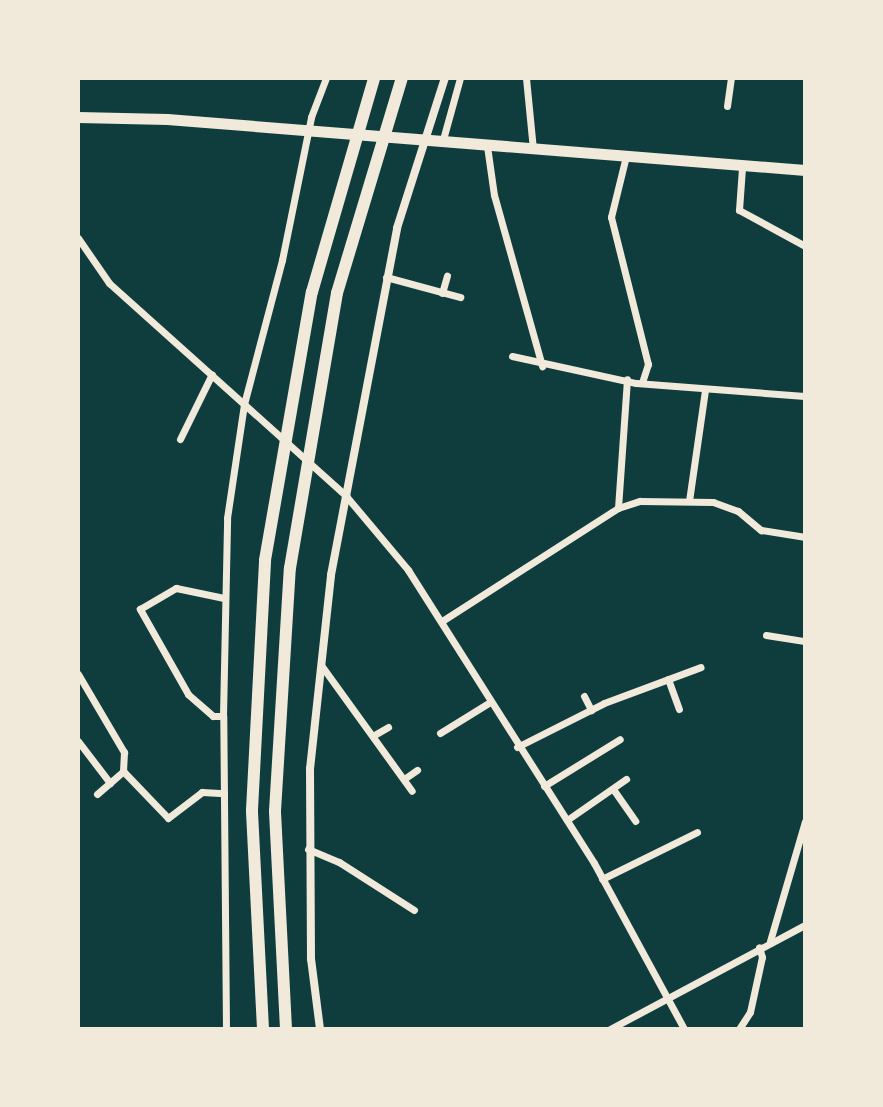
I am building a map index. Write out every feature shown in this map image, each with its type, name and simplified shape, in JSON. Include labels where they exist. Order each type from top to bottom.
[{"type":"highway","points":[[263,1029],[252,810],[265,560],[312,292],[335,199],[374,78]]},
{"type":"highway","points":[[286,1029],[275,811],[290,568],[337,293],[402,78]]},
{"type":"main road","points":[[78,117],[167,119],[742,168],[805,170]]},
{"type":"street","points":[[226,1029],[223,716],[227,518],[244,404],[309,132],[326,78]]},
{"type":"street","points":[[320,1029],[308,849],[310,769],[321,665],[346,496],[386,277],[422,141],[445,78]]},
{"type":"street","points":[[442,143],[460,78]]},
{"type":"street","points":[[526,78],[533,149]]},
{"type":"street","points":[[727,106],[731,78]]},
{"type":"street","points":[[487,146],[494,195],[542,366]]},
{"type":"street","points":[[626,156],[611,217],[648,364],[642,383]]},
{"type":"street","points":[[742,168],[739,210],[805,246]]},
{"type":"street","points":[[78,238],[109,283],[346,496],[442,621],[517,747],[567,820],[602,879],[684,1029]]},
{"type":"street","points":[[442,293],[447,276]]},
{"type":"street","points":[[386,277],[460,297]]},
{"type":"street","points":[[512,356],[542,366],[642,383],[805,396]]},
{"type":"street","points":[[180,439],[212,374]]},
{"type":"street","points":[[618,508],[627,379]]},
{"type":"street","points":[[689,501],[705,390]]},
{"type":"street","points":[[442,621],[618,508],[640,501],[713,502],[738,511],[761,530],[805,537]]},
{"type":"street","points":[[223,716],[213,716],[188,694],[140,609],[176,588],[224,598]]},
{"type":"street","points":[[766,635],[805,641]]},
{"type":"street","points":[[321,665],[376,734],[412,791]]},
{"type":"street","points":[[517,747],[591,710],[701,667]]},
{"type":"street","points":[[78,674],[124,752],[123,771],[97,794]]},
{"type":"street","points":[[668,679],[679,709]]},
{"type":"street","points":[[584,696],[591,710]]},
{"type":"street","points":[[440,733],[490,702]]},
{"type":"street","points":[[376,734],[388,727]]},
{"type":"street","points":[[544,786],[620,739]]},
{"type":"street","points":[[78,741],[110,783]]},
{"type":"street","points":[[404,779],[417,770]]},
{"type":"street","points":[[123,771],[168,818],[202,792],[224,793]]},
{"type":"street","points":[[567,820],[626,779]]},
{"type":"street","points":[[613,789],[635,821]]},
{"type":"street","points":[[770,941],[805,821]]},
{"type":"street","points":[[602,879],[697,832]]},
{"type":"street","points":[[308,849],[339,862],[414,910]]},
{"type":"street","points":[[610,1029],[805,925]]},
{"type":"street","points":[[739,1029],[750,1012],[762,957],[759,947]]}]
